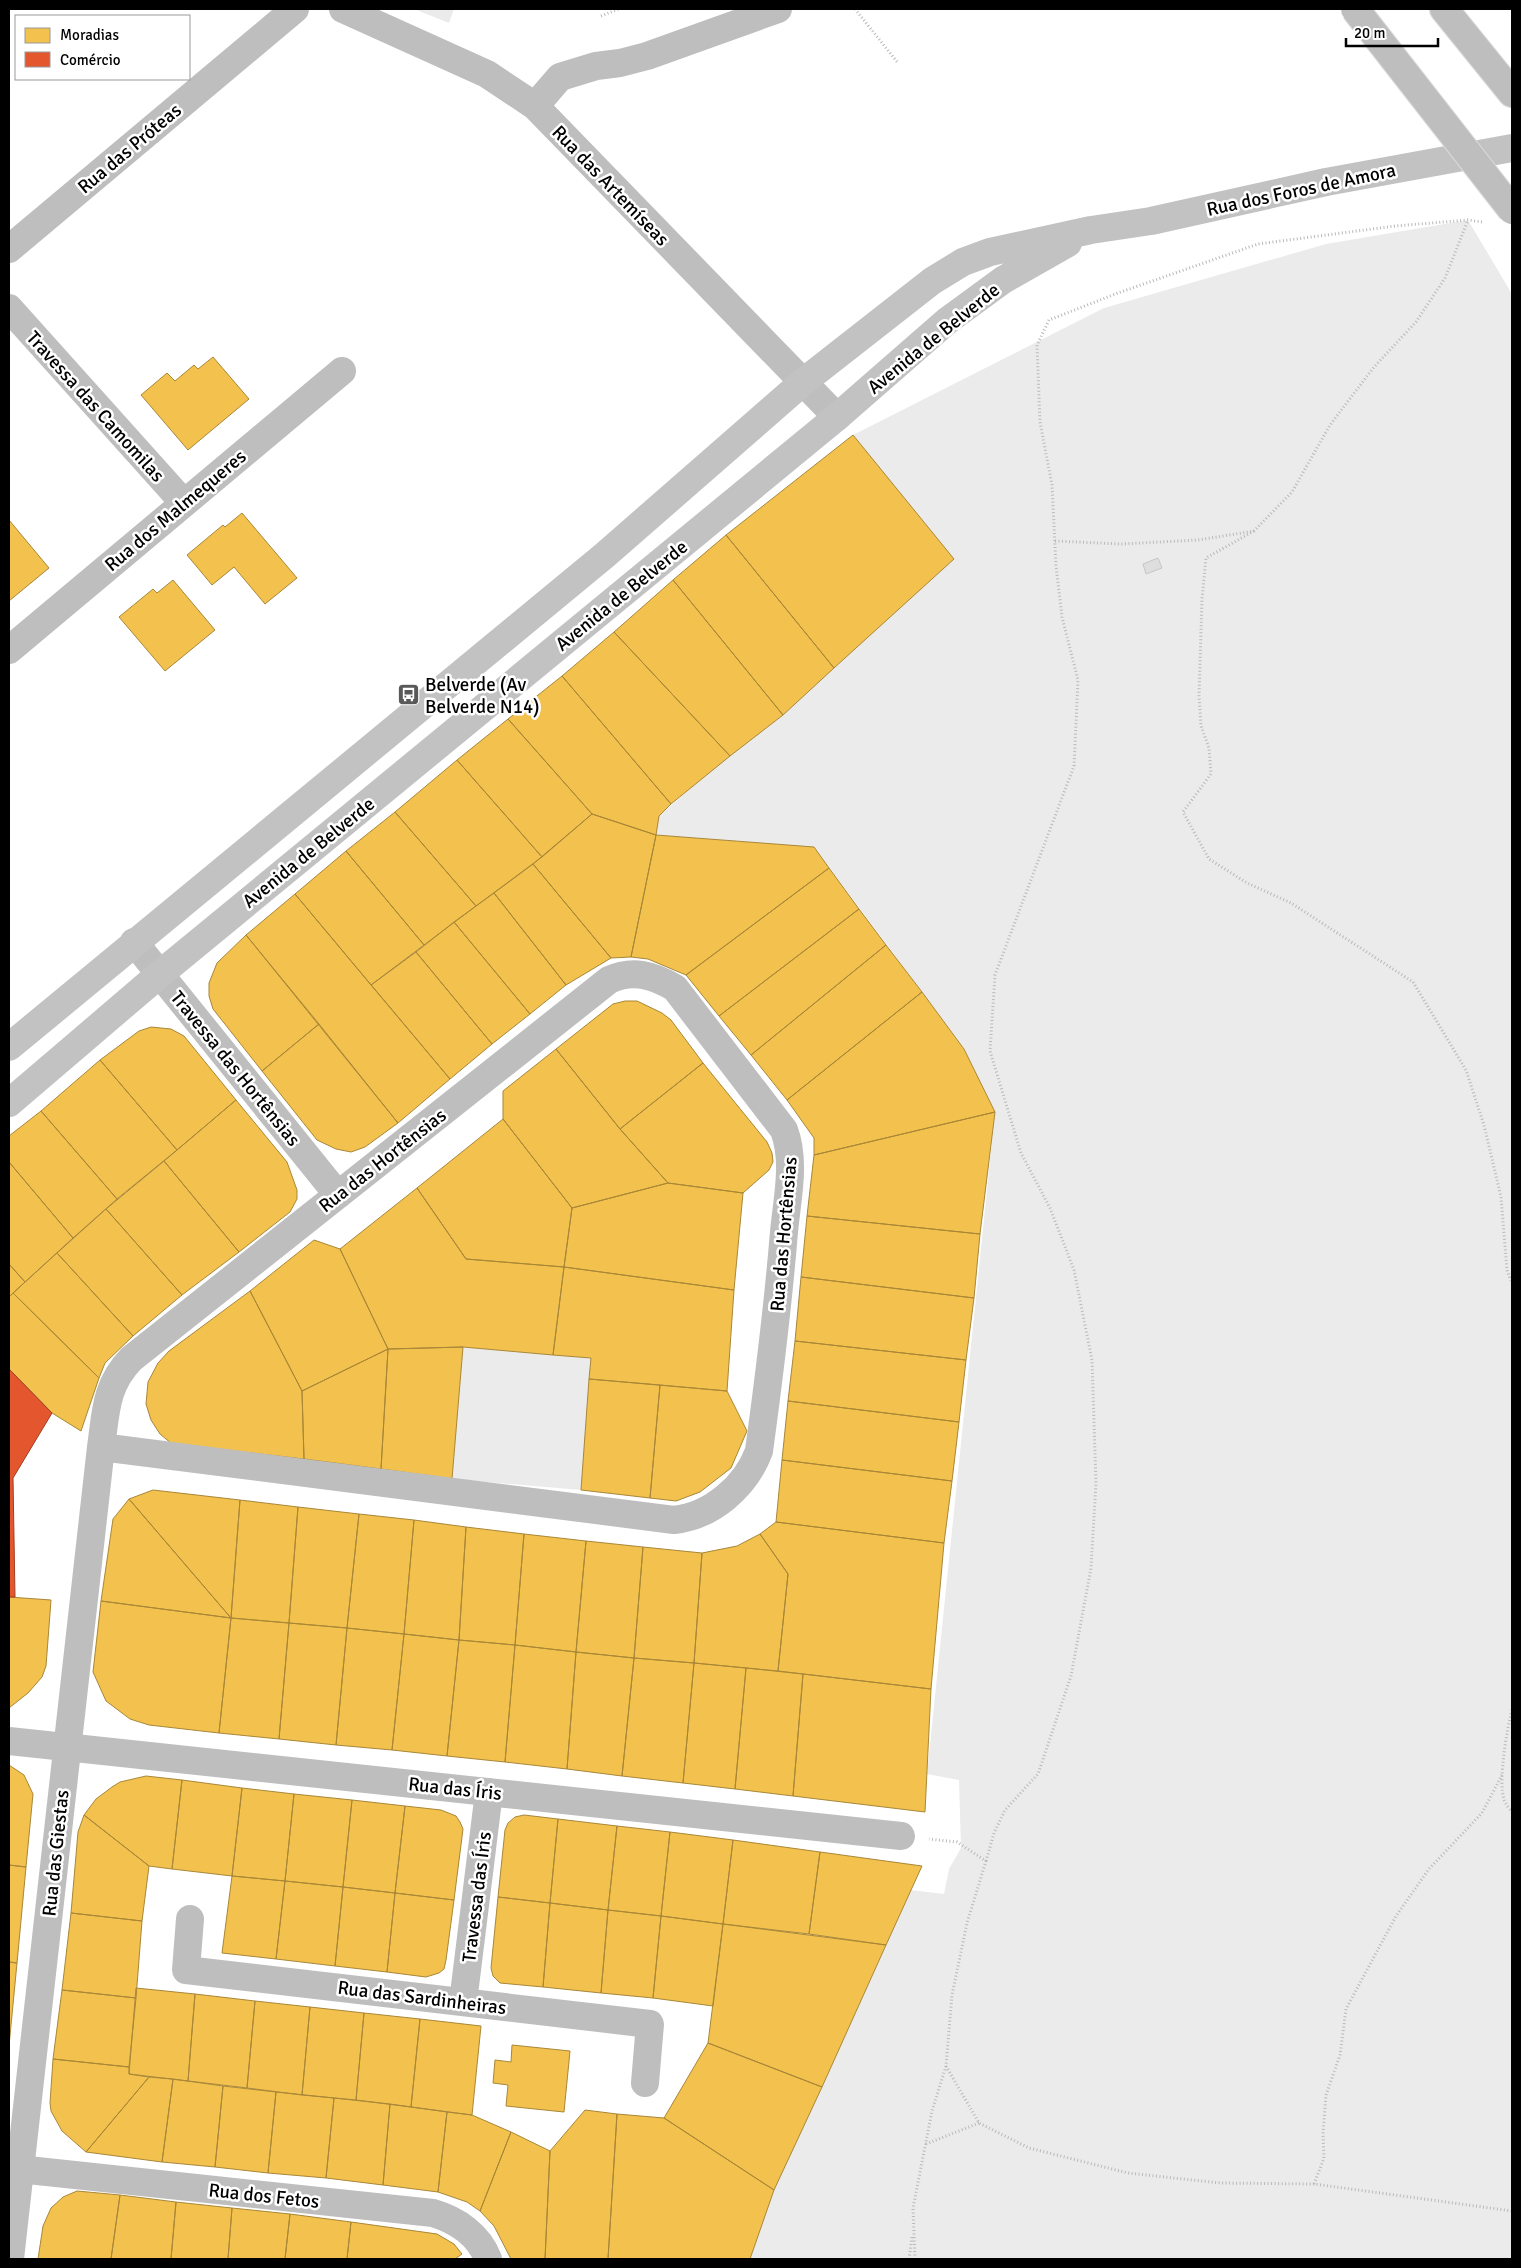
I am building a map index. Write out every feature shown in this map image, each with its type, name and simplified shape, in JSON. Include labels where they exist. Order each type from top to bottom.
[{"type":"main road","name":"Rua das Próteas","points":[[9,250],[295,9]]},
{"type":"main road","name":"Rua das Artemíseas","points":[[344,9],[487,74],[535,106],[837,417]]},
{"type":"main road","points":[[535,106],[560,77],[596,66],[620,63],[647,56],[778,9]]},
{"type":"main road","points":[[1355,9],[1512,210]]},
{"type":"main road","points":[[1444,9],[1512,92]]},
{"type":"main road","name":"Rua dos Foros de Amora","points":[[1091,230],[1151,221],[1326,182],[1512,148]]},
{"type":"main road","name":"Avenida de Belverde","points":[[9,1047],[605,555],[803,382],[932,281],[963,262],[990,252],[1091,230]]},
{"type":"main road","name":"Avenida de Belverde","points":[[9,1103],[160,974],[837,417],[947,321],[1003,280],[1091,230]]},
{"type":"main road","name":"Travessa das Camomilas","points":[[9,308],[184,503]]},
{"type":"main road","name":"Rua dos Malmequeres","points":[[9,650],[342,371]]},
{"type":"main road","name":"Travessa das Hortênsias","points":[[134,942],[338,1195]]},
{"type":"main road","name":"Rua das Hortênsias","points":[[636,973],[650,975],[675,988],[778,1119],[789,1142],[790,1164],[779,1296],[760,1451],[741,1482],[722,1500],[700,1514],[674,1520],[101,1447],[107,1401],[114,1379],[122,1369],[609,980],[621,974],[636,973]]},
{"type":"main road","name":"Rua das Giestas","points":[[10,2259],[15,2169],[67,1747],[101,1447]]},
{"type":"main road","name":"Rua das Íris","points":[[9,1741],[901,1836]]},
{"type":"main road","name":"Travessa das Íris","points":[[463,2002],[489,1792]]},
{"type":"main road","name":"Rua das Sardinheiras","points":[[190,1919],[186,1970],[650,2024],[645,2083]]},
{"type":"main road","name":"Rua dos Fetos","points":[[15,2169],[433,2213],[446,2217],[464,2228],[479,2244],[488,2259]]},
{"type":"path","points":[[601,16],[619,9]]},
{"type":"path","points":[[855,9],[898,63]]},
{"type":"path","points":[[915,2259],[913,2208],[926,2144],[946,2066],[952,1995],[965,1932],[994,1833],[1005,1810],[1038,1774],[1070,1676],[1091,1568],[1096,1483],[1092,1360],[1074,1270],[1050,1208],[1022,1153],[990,1052],[994,975],[1074,766],[1078,680],[1062,617],[1052,486],[1040,422],[1037,345],[1049,320],[1118,293],[1258,244],[1395,226],[1468,220],[1486,222]]},
{"type":"path","points":[[1468,220],[1445,278],[1416,322],[1374,368],[1330,425],[1292,492],[1254,531],[1206,558],[1202,599],[1200,696],[1201,726],[1209,748],[1211,774],[1183,812],[1209,859],[1247,883],[1292,903],[1413,982],[1466,1070],[1484,1125],[1501,1197],[1507,1270],[1512,1284]]},
{"type":"path","points":[[1055,541],[1121,544],[1198,540],[1254,531]]},
{"type":"path","points":[[1512,1710],[1508,1724],[1502,1775],[1503,1799],[1512,1812]]},
{"type":"path","points":[[1314,2184],[1324,2158],[1323,2134],[1326,2095],[1340,2055],[1346,2009],[1396,1916],[1429,1869],[1482,1814],[1502,1775]]},
{"type":"path","points":[[901,1836],[957,1842],[986,1862]]},
{"type":"path","points":[[946,2066],[979,2124],[1029,2148],[1128,2173],[1220,2183],[1314,2184],[1512,2210]]},
{"type":"path","points":[[926,2144],[979,2124]]},
{"type":"path","points":[[909,2259],[914,2229]]},
{"type":"shaded area","points":[[414,9],[454,9],[449,23]]},
{"type":"shaded area","points":[[1468,220],[1512,294],[1512,2259],[750,2259],[774,2190],[911,1890],[944,1894],[949,1869],[961,1848],[959,1780],[927,1774],[995,1112],[964,1048],[814,847],[656,835],[659,816],[954,559],[853,435],[1104,308],[1326,244]]},
{"type":"shaded area","points":[[463,1347],[591,1358],[581,1490],[452,1479]]},
{"type":"building: Moradias","points":[[213,357],[249,399],[188,450],[141,395],[167,373],[175,381],[194,365],[198,369]]},
{"type":"building: Moradias","points":[[853,435],[954,559],[834,668],[726,535]]},
{"type":"building: Moradias","points":[[242,513],[297,578],[265,604],[234,567],[212,585],[187,555],[223,525],[225,527]]},
{"type":"building: Moradias","points":[[9,520],[49,568],[9,601]]},
{"type":"building: Moradias","points":[[726,535],[834,668],[783,715],[673,580]]},
{"type":"building: Moradias","points":[[173,580],[215,630],[165,671],[119,617],[153,589],[157,593]]},
{"type":"building: Moradias","points":[[673,580],[783,715],[730,756],[614,632]]},
{"type":"building: Moradias","points":[[614,632],[730,756],[671,804],[562,676]]},
{"type":"building: Moradias","points":[[562,676],[671,804],[659,816],[656,835],[592,814],[508,719]]},
{"type":"building: Moradias","points":[[508,719],[592,814],[542,857],[457,760]]},
{"type":"building: Moradias","points":[[457,760],[542,857],[476,906],[395,812]]},
{"type":"building: Moradias","points":[[395,812],[476,906],[424,945],[346,851]]},
{"type":"building: Moradias","points":[[592,814],[656,835],[631,957],[611,958],[533,864]]},
{"type":"building: Moradias","points":[[656,835],[814,847],[829,868],[686,975],[648,959],[631,957]]},
{"type":"building: Moradias","points":[[346,851],[424,945],[371,985],[295,894]]},
{"type":"building: Moradias","points":[[533,864],[611,958],[566,985],[494,893]]},
{"type":"building: Moradias","points":[[829,868],[859,909],[719,1016],[686,975]]},
{"type":"building: Moradias","points":[[494,893],[566,985],[530,1014],[454,922]]},
{"type":"building: Moradias","points":[[295,894],[450,1079],[398,1123],[246,935]]},
{"type":"building: Moradias","points":[[859,909],[886,945],[751,1055],[719,1016]]},
{"type":"building: Moradias","points":[[454,922],[530,1014],[492,1044],[416,952]]},
{"type":"building: Moradias","points":[[246,935],[319,1024],[262,1071],[213,1009],[209,996],[209,983],[217,963]]},
{"type":"building: Moradias","points":[[886,945],[922,992],[787,1100],[751,1055]]},
{"type":"building: Moradias","points":[[416,952],[492,1044],[450,1079],[371,985]]},
{"type":"building: Moradias","points":[[922,992],[964,1049],[995,1112],[814,1155],[814,1138],[787,1100]]},
{"type":"building: Moradias","points":[[637,1001],[662,1013],[671,1020],[703,1063],[620,1129],[556,1049],[613,1004]]},
{"type":"building: Moradias","points":[[319,1024],[398,1123],[365,1147],[351,1152],[336,1149],[317,1140],[262,1071]]},
{"type":"building: Moradias","points":[[151,1027],[171,1029],[184,1036],[236,1100],[177,1150],[100,1060],[139,1031]]},
{"type":"building: Moradias","points":[[556,1049],[620,1129],[668,1183],[572,1208],[503,1119],[503,1091]]},
{"type":"building: Moradias","points":[[100,1060],[177,1150],[117,1199],[41,1111]]},
{"type":"building: Moradias","points":[[703,1063],[767,1142],[772,1153],[773,1162],[769,1170],[743,1193],[668,1183],[620,1129]]},
{"type":"building: Moradias","points":[[236,1100],[287,1162],[297,1190],[297,1199],[290,1212],[239,1252],[164,1161]]},
{"type":"building: Moradias","points":[[41,1111],[117,1199],[73,1238],[9,1162],[9,1136]]},
{"type":"building: Moradias","points":[[995,1112],[980,1234],[807,1216],[814,1155]]},
{"type":"building: Moradias","points":[[503,1119],[572,1208],[564,1267],[466,1259],[417,1188]]},
{"type":"building: Moradias","points":[[164,1161],[239,1252],[182,1295],[106,1209]]},
{"type":"building: Moradias","points":[[9,1162],[73,1238],[25,1282],[9,1264]]},
{"type":"building: Moradias","points":[[668,1183],[743,1193],[734,1290],[564,1267],[572,1208]]},
{"type":"building: Moradias","points":[[417,1188],[466,1259],[564,1267],[553,1355],[463,1347],[388,1349],[340,1249]]},
{"type":"building: Moradias","points":[[106,1209],[182,1295],[133,1336],[57,1253]]},
{"type":"building: Moradias","points":[[807,1216],[980,1234],[974,1298],[801,1277]]},
{"type":"building: Moradias","points":[[314,1240],[340,1249],[388,1349],[302,1391],[250,1291]]},
{"type":"building: Moradias","points":[[57,1253],[133,1336],[105,1363],[99,1378],[13,1293]]},
{"type":"building: Moradias","points":[[9,1264],[25,1282],[9,1297]]},
{"type":"building: Moradias","points":[[564,1267],[734,1290],[727,1391],[589,1379],[591,1358],[553,1355]]},
{"type":"building: Moradias","points":[[801,1277],[974,1298],[966,1360],[795,1341]]},
{"type":"building: Moradias","points":[[250,1291],[302,1391],[304,1459],[172,1444],[160,1434],[151,1420],[146,1404],[148,1382],[158,1363],[169,1351]]},
{"type":"building: Moradias","points":[[13,1293],[99,1378],[81,1431],[52,1413],[9,1369],[9,1297]]},
{"type":"building: Moradias","points":[[795,1341],[966,1360],[959,1422],[788,1401]]},
{"type":"building: Moradias","points":[[463,1347],[452,1479],[381,1469],[388,1349]]},
{"type":"building: Moradias","points":[[388,1349],[381,1469],[304,1459],[302,1391]]},
{"type":"building: Moradias","points":[[589,1379],[660,1385],[650,1498],[581,1490]]},
{"type":"building: Moradias","points":[[660,1385],[727,1391],[747,1431],[731,1468],[700,1492],[676,1501],[650,1498]]},
{"type":"building: Moradias","points":[[788,1401],[959,1422],[952,1481],[782,1460]]},
{"type":"building: Moradias","points":[[782,1460],[952,1481],[944,1543],[776,1522]]},
{"type":"building: Moradias","points":[[153,1490],[240,1500],[231,1618],[129,1499]]},
{"type":"building: Moradias","points":[[129,1499],[231,1618],[101,1601],[113,1519]]},
{"type":"building: Moradias","points":[[240,1500],[298,1507],[289,1623],[231,1618]]},
{"type":"building: Moradias","points":[[298,1507],[359,1514],[347,1628],[289,1623]]},
{"type":"building: Moradias","points":[[359,1514],[414,1520],[404,1634],[347,1628]]},
{"type":"building: Moradias","points":[[414,1520],[466,1527],[459,1640],[404,1634]]},
{"type":"building: Moradias","points":[[776,1522],[944,1543],[931,1689],[778,1671],[788,1574],[760,1534]]},
{"type":"building: Moradias","points":[[466,1527],[524,1534],[515,1645],[459,1640]]},
{"type":"building: Moradias","points":[[524,1534],[586,1541],[576,1652],[515,1645]]},
{"type":"building: Moradias","points":[[760,1534],[788,1574],[778,1671],[694,1663],[702,1553],[737,1546]]},
{"type":"building: Moradias","points":[[586,1541],[643,1547],[634,1658],[576,1652]]},
{"type":"building: Moradias","points":[[643,1547],[702,1553],[694,1663],[634,1658]]},
{"type":"building: Moradias","points":[[9,1597],[51,1600],[46,1666],[42,1677],[28,1693],[9,1708]]},
{"type":"building: Moradias","points":[[101,1601],[231,1618],[219,1733],[149,1725],[130,1719],[106,1701],[93,1672]]},
{"type":"building: Moradias","points":[[231,1618],[289,1623],[279,1739],[219,1733]]},
{"type":"building: Moradias","points":[[289,1623],[347,1628],[336,1745],[279,1739]]},
{"type":"building: Moradias","points":[[347,1628],[404,1634],[392,1750],[336,1745]]},
{"type":"building: Moradias","points":[[404,1634],[459,1640],[447,1756],[392,1750]]},
{"type":"building: Moradias","points":[[459,1640],[515,1645],[505,1762],[447,1756]]},
{"type":"building: Moradias","points":[[515,1645],[576,1652],[567,1769],[505,1762]]},
{"type":"building: Moradias","points":[[576,1652],[634,1658],[622,1776],[567,1769]]},
{"type":"building: Moradias","points":[[634,1658],[694,1663],[683,1783],[622,1776]]},
{"type":"building: Moradias","points":[[694,1663],[746,1668],[735,1789],[683,1783]]},
{"type":"building: Moradias","points":[[746,1668],[803,1674],[793,1796],[735,1789]]},
{"type":"building: Moradias","points":[[803,1674],[931,1689],[925,1812],[793,1796]]},
{"type":"building: Moradias","points":[[9,1765],[24,1775],[33,1794],[26,1867],[9,1865]]},
{"type":"building: Moradias","points":[[146,1776],[182,1780],[172,1869],[149,1866],[84,1815],[96,1799],[112,1787],[120,1782]]},
{"type":"building: Moradias","points":[[182,1780],[242,1788],[232,1876],[172,1869]]},
{"type":"building: Moradias","points":[[242,1788],[294,1794],[285,1881],[232,1876]]},
{"type":"building: Moradias","points":[[294,1794],[352,1800],[343,1887],[285,1881]]},
{"type":"building: Moradias","points":[[352,1800],[405,1806],[395,1893],[343,1887]]},
{"type":"building: Moradias","points":[[405,1806],[441,1810],[456,1816],[460,1822],[463,1829],[454,1900],[395,1893]]},
{"type":"building: Moradias","points":[[84,1815],[149,1866],[142,1921],[71,1913],[78,1832]]},
{"type":"building: Moradias","points":[[524,1815],[558,1819],[550,1903],[498,1897],[505,1830],[508,1823],[515,1817]]},
{"type":"building: Moradias","points":[[558,1819],[617,1826],[608,1910],[550,1903]]},
{"type":"building: Moradias","points":[[617,1826],[670,1832],[661,1916],[608,1910]]},
{"type":"building: Moradias","points":[[670,1832],[733,1840],[723,1924],[661,1916]]},
{"type":"building: Moradias","points":[[733,1840],[820,1852],[809,1934],[723,1924]]},
{"type":"building: Moradias","points":[[820,1852],[922,1866],[886,1945],[809,1934]]},
{"type":"building: Moradias","points":[[9,1865],[26,1867],[17,1963],[9,1962]]},
{"type":"building: Moradias","points":[[232,1876],[285,1881],[276,1959],[222,1953]]},
{"type":"building: Moradias","points":[[285,1881],[343,1887],[335,1966],[276,1959]]},
{"type":"building: Moradias","points":[[343,1887],[395,1893],[387,1972],[335,1966]]},
{"type":"building: Moradias","points":[[395,1893],[454,1900],[446,1960],[444,1969],[439,1973],[426,1977],[387,1972]]},
{"type":"building: Moradias","points":[[498,1897],[550,1903],[543,1987],[500,1983],[493,1976],[491,1968]]},
{"type":"building: Moradias","points":[[550,1903],[608,1910],[601,1993],[543,1987]]},
{"type":"building: Moradias","points":[[608,1910],[661,1916],[653,1998],[601,1993]]},
{"type":"building: Moradias","points":[[71,1913],[142,1921],[136,1998],[62,1990]]},
{"type":"building: Moradias","points":[[661,1916],[723,1924],[713,2006],[653,1998]]},
{"type":"building: Moradias","points":[[723,1924],[886,1945],[822,2087],[708,2043]]},
{"type":"building: Moradias","points":[[9,1962],[17,1963],[9,2046]]},
{"type":"building: Moradias","points":[[136,1988],[195,1994],[188,2081],[129,2074]]},
{"type":"building: Moradias","points":[[62,1990],[136,1998],[129,2067],[53,2059]]},
{"type":"building: Moradias","points":[[195,1994],[255,2001],[247,2088],[188,2081]]},
{"type":"building: Moradias","points":[[255,2001],[310,2007],[302,2095],[247,2088]]},
{"type":"building: Moradias","points":[[310,2007],[364,2013],[356,2100],[302,2095]]},
{"type":"building: Moradias","points":[[364,2013],[420,2019],[411,2107],[356,2100]]},
{"type":"building: Moradias","points":[[420,2019],[481,2026],[472,2115],[411,2107]]},
{"type":"building: Moradias","points":[[708,2043],[822,2087],[774,2190],[664,2118]]},
{"type":"building: Moradias","points":[[512,2045],[570,2051],[564,2112],[506,2106],[508,2085],[493,2083],[495,2060],[511,2062]]},
{"type":"building: Moradias","points":[[53,2059],[129,2067],[129,2074],[149,2077],[86,2152],[62,2131],[51,2111]]},
{"type":"building: Moradias","points":[[149,2077],[173,2079],[162,2162],[86,2152]]},
{"type":"building: Moradias","points":[[173,2079],[223,2086],[215,2167],[162,2162]]},
{"type":"building: Moradias","points":[[223,2086],[276,2092],[268,2173],[215,2167]]},
{"type":"building: Moradias","points":[[276,2092],[334,2098],[326,2178],[268,2173]]},
{"type":"building: Moradias","points":[[334,2098],[390,2104],[383,2185],[326,2178]]},
{"type":"building: Moradias","points":[[390,2104],[447,2112],[438,2192],[383,2185]]},
{"type":"building: Moradias","points":[[585,2110],[617,2114],[608,2259],[545,2259],[550,2151]]},
{"type":"building: Moradias","points":[[447,2112],[472,2115],[511,2132],[480,2211],[467,2202],[438,2192]]},
{"type":"building: Moradias","points":[[617,2114],[664,2118],[774,2190],[750,2259],[608,2259]]},
{"type":"building: Moradias","points":[[511,2132],[550,2151],[545,2259],[511,2259],[494,2226],[480,2211]]},
{"type":"building: Moradias","points":[[77,2191],[120,2195],[111,2259],[38,2259],[43,2226],[51,2208],[63,2197]]},
{"type":"building: Moradias","points":[[120,2195],[176,2202],[171,2259],[111,2259]]},
{"type":"building: Moradias","points":[[176,2202],[232,2208],[228,2259],[171,2259]]},
{"type":"building: Moradias","points":[[232,2208],[290,2214],[285,2259],[228,2259]]},
{"type":"building: Moradias","points":[[290,2214],[351,2222],[347,2259],[285,2259]]},
{"type":"building: Moradias","points":[[351,2222],[437,2234],[454,2244],[462,2254],[455,2259],[347,2259]]},
{"type":"building: Comércio","points":[[9,1369],[52,1413],[13,1478],[15,1597],[9,1597]]},
{"type":"building: Outros","points":[[1158,558],[1162,568],[1146,574],[1143,564]]},
{"type":"place","name":"Belverde (Av Belverde N14)","points":[[409,695]]}]
